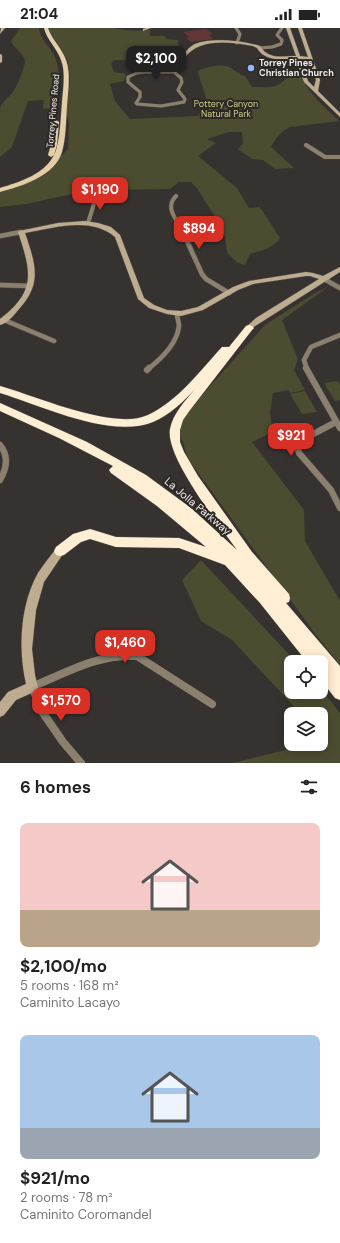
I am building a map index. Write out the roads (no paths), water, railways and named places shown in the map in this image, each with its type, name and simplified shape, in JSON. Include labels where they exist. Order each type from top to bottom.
[{"type":"highway","points":[[0,389],[100,421],[126,424],[149,419],[164,411],[172,404],[205,372],[230,343],[249,328]]},
{"type":"highway","points":[[249,328],[186,407],[178,420],[175,430],[175,442],[178,453],[194,480],[248,556],[299,618],[315,647]]},
{"type":"highway","name":"La Jolla Parkway","points":[[0,407],[50,428],[101,454],[161,492],[189,514],[244,564],[281,605],[340,676]]},
{"type":"highway","name":"La Jolla Parkway","points":[[0,414],[62,441],[123,476],[185,521],[233,564],[309,655]]},
{"type":"highway","points":[[60,551],[77,538],[97,535],[116,542],[179,544],[211,554],[233,564]]},
{"type":"highway","points":[[328,678],[340,693]]},
{"type":"main road","name":"Torrey Pines Road","points":[[42,28],[44,35],[58,56],[62,66],[58,111]]},
{"type":"main road","name":"Torrey Pines Road","points":[[0,190],[37,175],[55,160],[59,152],[65,95],[66,67],[62,55],[46,28]]},
{"type":"main road","name":"Torrey Pines Road","points":[[0,187],[13,183],[33,173],[49,158],[54,145],[57,119]]},
{"type":"street","points":[[0,33],[3,28]]},
{"type":"street","points":[[144,30],[149,28]]},
{"type":"street","points":[[236,28],[240,35],[237,43]]},
{"type":"street","points":[[174,72],[181,78],[182,82],[178,90],[185,99],[184,102],[176,105],[139,106],[136,103],[140,97],[140,92],[128,82],[128,77],[137,73],[174,72],[184,63],[182,59],[184,55],[197,45],[207,43],[237,43],[250,44],[260,48],[272,47],[281,44],[282,40],[277,35],[282,28]]},
{"type":"street","points":[[288,28],[306,81],[340,116]]},
{"type":"street","points":[[300,28],[318,80],[316,90]]},
{"type":"street","points":[[260,48],[263,53],[268,56],[311,58]]},
{"type":"street","points":[[0,56],[0,62]]},
{"type":"street","points":[[306,145],[325,157],[340,158]]},
{"type":"street","points":[[88,223],[97,194]]},
{"type":"street","points":[[176,196],[171,201],[170,206],[202,274],[206,280],[229,293]]},
{"type":"street","points":[[0,236],[74,223],[88,223],[108,227],[118,236],[141,299],[154,309],[162,312],[176,314],[194,312],[249,283],[306,274],[317,276],[340,288]]},
{"type":"street","points":[[21,232],[32,266],[33,276],[27,294],[15,310],[2,322],[54,341]]},
{"type":"street","points":[[249,328],[259,320],[340,269]]},
{"type":"street","points":[[0,285],[30,286]]},
{"type":"street","points":[[147,370],[157,362],[170,346],[177,333],[179,325],[176,314]]},
{"type":"street","points":[[340,335],[311,347],[304,360],[307,370],[340,428]]},
{"type":"street","points":[[336,422],[300,441],[297,446],[299,453],[331,490],[340,508]]},
{"type":"street","points":[[0,445],[5,450],[7,457],[5,470],[0,480]]},
{"type":"street","points":[[60,551],[38,585],[31,610],[27,644],[29,677],[43,713],[63,742],[82,763]]},
{"type":"street","points":[[0,711],[12,696],[32,687],[109,657],[127,654],[137,656],[212,704]]},
{"type":"place","name":"Torrey Pines Christian Church","points":[[251,68]]},
{"type":"park label","name":"Pottery Canyon Natural Park","points":[[226,110]]}]
